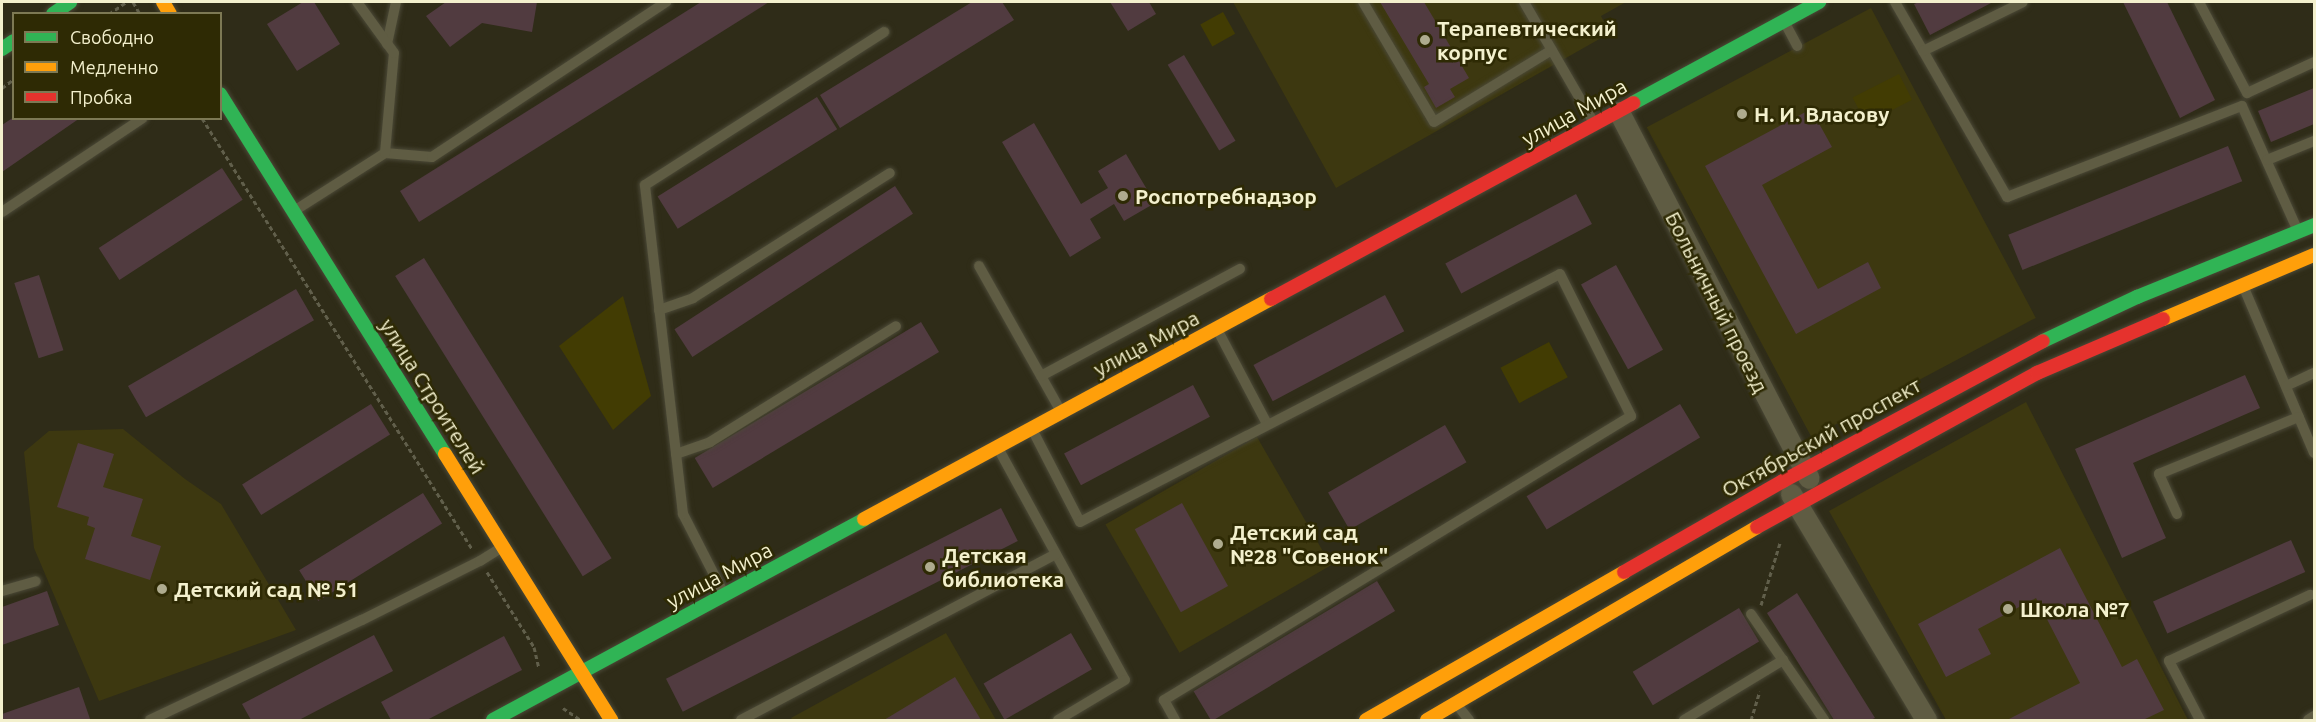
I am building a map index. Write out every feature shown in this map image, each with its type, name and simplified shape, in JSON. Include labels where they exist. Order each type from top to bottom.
[{"type":"street","points":[[56,12],[70,2]]},
{"type":"street","name":"улица Мира","points":[[493,720],[1819,2]]},
{"type":"street","name":"улица Строителей","points":[[222,97],[610,720]]},
{"type":"street","name":"Больничный проезд","points":[[1619,112],[1817,492]]},
{"type":"street","name":"Октябрьский проспект","points":[[1366,720],[1783,481],[2026,350],[2137,297],[2314,225]]},
{"type":"street","points":[[1427,720],[1817,492],[2037,373],[2314,255]]},
{"type":"street","points":[[1783,481],[1926,720]]},
{"type":"lane","points":[[357,2],[394,53],[385,153]]},
{"type":"lane","points":[[387,44],[396,2]]},
{"type":"lane","points":[[293,211],[385,153],[432,157],[666,2]]},
{"type":"lane","points":[[1363,2],[1434,122],[1552,50]]},
{"type":"lane","points":[[1524,2],[1595,124]]},
{"type":"lane","points":[[1895,2],[2007,197],[2242,106],[2268,160],[2298,232]]},
{"type":"lane","points":[[1923,51],[2023,2]]},
{"type":"lane","points":[[2199,2],[2247,93],[2314,62]]},
{"type":"lane","points":[[1784,21],[1797,46]]},
{"type":"lane","points":[[725,596],[682,514],[645,185],[884,32]]},
{"type":"lane","points":[[2,212],[140,120]]},
{"type":"lane","points":[[2268,160],[2314,141]]},
{"type":"lane","points":[[659,310],[693,298],[890,173]]},
{"type":"lane","points":[[980,266],[1062,413]]},
{"type":"lane","points":[[1041,376],[1240,269]]},
{"type":"lane","points":[[1032,429],[1080,522],[1560,274],[1631,416],[1164,700],[1175,720]]},
{"type":"lane","points":[[2243,286],[2314,453]]},
{"type":"lane","points":[[676,454],[710,442],[896,326]]},
{"type":"lane","points":[[1217,329],[1267,424]]},
{"type":"lane","points":[[2286,386],[2314,374]]},
{"type":"lane","points":[[2177,514],[2159,474],[2299,417]]},
{"type":"lane","points":[[998,447],[1125,680],[1058,720]]},
{"type":"lane","points":[[150,720],[480,561],[502,547]]},
{"type":"lane","points":[[741,720],[1056,554]]},
{"type":"lane","points":[[2,591],[36,580]]},
{"type":"lane","points":[[2200,720],[2169,661],[2310,595]]},
{"type":"lane","points":[[1754,617],[1824,720]]},
{"type":"lane","points":[[1684,720],[1783,660]]},
{"type":"lane","points":[[1456,703],[1469,720]]},
{"type":"lane","points":[[2308,720],[2314,716]]},
{"type":"path","points":[[112,12],[126,2]]},
{"type":"path","points":[[203,120],[534,647],[541,675]]},
{"type":"path","points":[[1754,617],[1782,537]]},
{"type":"path","points":[[1751,720],[1766,671]]},
{"type":"path","points":[[556,704],[581,720]]},
{"type":"shaded area","points":[[1233,2],[1626,2],[1601,16],[1610,33],[1336,188]]},
{"type":"shaded area","points":[[1871,8],[2036,318],[1812,437],[1647,127]]},
{"type":"shaded area","points":[[1223,12],[1235,34],[1212,46],[1200,25]]},
{"type":"shaded area","points":[[1899,74],[1912,100],[1866,123],[1853,98]]},
{"type":"shaded area","points":[[623,296],[651,396],[613,430],[559,346]]},
{"type":"shaded area","points":[[1549,342],[1568,377],[1519,403],[1500,368]]},
{"type":"shaded area","name":"Школа №7","points":[[2026,402],[2188,720],[1946,720],[1829,511]]},
{"type":"shaded area","name":"Детский сад № 51","points":[[123,429],[185,479],[221,504],[296,630],[99,701],[34,548],[24,452],[49,431]]},
{"type":"shaded area","name":"Детский сад №28 \"Совенок\"","points":[[1257,437],[1331,565],[1179,653],[1105,524]]},
{"type":"shaded area","points":[[946,633],[996,720],[793,720],[791,718]]},
{"type":"building","points":[[303,2],[314,2],[340,44],[297,71],[267,24]]},
{"type":"building","points":[[446,2],[537,2],[532,32],[482,23],[450,47],[426,16]]},
{"type":"building","points":[[701,2],[769,2],[419,222],[400,191]]},
{"type":"building","points":[[972,2],[1002,2],[1014,20],[840,128],[820,95]]},
{"type":"building","points":[[1110,2],[1149,2],[1156,14],[1128,31]]},
{"type":"building","name":"Терапевтический корпус","points":[[1380,2],[1424,2],[1469,78],[1450,89],[1455,97],[1436,108],[1424,87],[1429,84]]},
{"type":"building","points":[[1919,2],[1993,2],[1930,35],[1914,4]]},
{"type":"building","points":[[2123,2],[2167,2],[2215,100],[2180,118]]},
{"type":"building","points":[[1184,55],[1236,141],[1219,151],[1168,65]]},
{"type":"building","points":[[2314,88],[2314,124],[2271,142],[2258,111]]},
{"type":"building","points":[[817,97],[837,129],[678,229],[658,197]]},
{"type":"building","points":[[1811,109],[1832,147],[1762,185],[1818,289],[1868,262],[1881,288],[1796,334],[1705,166]]},
{"type":"building","points":[[12,118],[77,120],[2,172],[2,125]]},
{"type":"building","name":"Роспотребнадзор","points":[[1034,123],[1081,204],[1108,188],[1098,171],[1126,154],[1155,203],[1124,221],[1114,204],[1090,219],[1101,238],[1070,257],[1002,142]]},
{"type":"building","points":[[2228,146],[2242,181],[2022,270],[2008,235]]},
{"type":"building","points":[[222,168],[243,200],[119,280],[99,248]]},
{"type":"building","points":[[895,186],[913,214],[692,357],[674,329]]},
{"type":"building","points":[[1576,194],[1592,224],[1461,294],[1445,263]]},
{"type":"building","points":[[424,258],[612,558],[583,576],[395,276]]},
{"type":"building","points":[[1616,265],[1663,350],[1628,369],[1581,284]]},
{"type":"building","points":[[39,275],[63,350],[39,358],[14,283]]},
{"type":"building","points":[[296,289],[314,320],[146,417],[128,386]]},
{"type":"building","points":[[1385,295],[1404,331],[1273,401],[1253,365]]},
{"type":"building","points":[[921,322],[939,352],[713,488],[695,458]]},
{"type":"building","points":[[2245,375],[2260,408],[2133,463],[2166,538],[2122,558],[2075,449]]},
{"type":"building","points":[[1193,385],[1210,417],[1081,485],[1064,454]]},
{"type":"building","points":[[371,404],[390,435],[261,515],[242,485]]},
{"type":"building","points":[[1680,404],[1700,437],[1547,530],[1527,496]]},
{"type":"building","points":[[1445,425],[1466,462],[1350,530],[1328,492]]},
{"type":"building","points":[[78,443],[114,454],[103,487],[143,499],[131,536],[161,546],[150,580],[85,559],[95,528],[87,525],[89,517],[57,507]]},
{"type":"building","points":[[423,493],[442,524],[318,601],[299,570]]},
{"type":"building","points":[[1182,503],[1228,586],[1181,612],[1135,529]]},
{"type":"building","points":[[1001,508],[1018,541],[683,712],[666,679]]},
{"type":"building","points":[[2291,540],[2305,572],[2167,633],[2153,601]]},
{"type":"building","points":[[2060,548],[2122,667],[2137,659],[2164,710],[2143,720],[2007,720],[2080,683],[2036,598],[1978,629],[1991,654],[1946,677],[1918,624]]},
{"type":"building","points":[[1377,581],[1395,611],[1214,720],[1211,720],[1194,691]]},
{"type":"building","points":[[47,591],[59,625],[2,645],[2,607]]},
{"type":"building","points":[[1797,593],[1875,718],[1834,720],[1767,613]]},
{"type":"building","points":[[1739,608],[1759,641],[1653,705],[1633,672]]},
{"type":"building","points":[[1071,633],[1092,669],[1005,720],[984,684]]},
{"type":"building","points":[[374,635],[393,671],[299,720],[251,720],[242,704]]},
{"type":"building","points":[[504,636],[522,670],[427,720],[391,720],[381,702]]},
{"type":"building","points":[[955,677],[981,720],[884,720]]},
{"type":"building","points":[[79,687],[90,719],[2,720],[2,714]]},
{"type":"traffic: fast","points":[[56,12],[70,2]]},
{"type":"traffic: fast","points":[[1633,103],[1819,2]]},
{"type":"traffic: fast","points":[[2,49],[12,42]]},
{"type":"traffic: fast","points":[[222,97],[445,454]]},
{"type":"traffic: fast","points":[[2043,341],[2137,297],[2314,225]]},
{"type":"traffic: fast","points":[[493,720],[864,519]]},
{"type":"traffic: slow","points":[[163,2],[169,12]]},
{"type":"traffic: slow","points":[[2163,319],[2314,255]]},
{"type":"traffic: slow","points":[[864,519],[1271,299]]},
{"type":"traffic: slow","points":[[445,454],[611,720]]},
{"type":"traffic: slow","points":[[1427,720],[1757,527]]},
{"type":"traffic: slow","points":[[1366,720],[1624,572]]},
{"type":"traffic: jam","points":[[1271,299],[1633,103]]},
{"type":"traffic: jam","points":[[1757,527],[2037,373],[2163,319]]},
{"type":"traffic: jam","points":[[1624,572],[1783,481],[2043,341]]},
{"type":"place","name":"Терапевтический корпус","points":[[1425,40]]},
{"type":"place","name":"Н. И. Власову","points":[[1742,114]]},
{"type":"place","name":"Роспотребнадзор","points":[[1123,196]]},
{"type":"place","name":"Детский сад №28 \"Совенок\"","points":[[1218,544]]},
{"type":"place","name":"Детская библиотека","points":[[930,567]]},
{"type":"place","name":"Детский сад № 51","points":[[162,589]]},
{"type":"place","name":"Школа №7","points":[[2008,609]]}]
